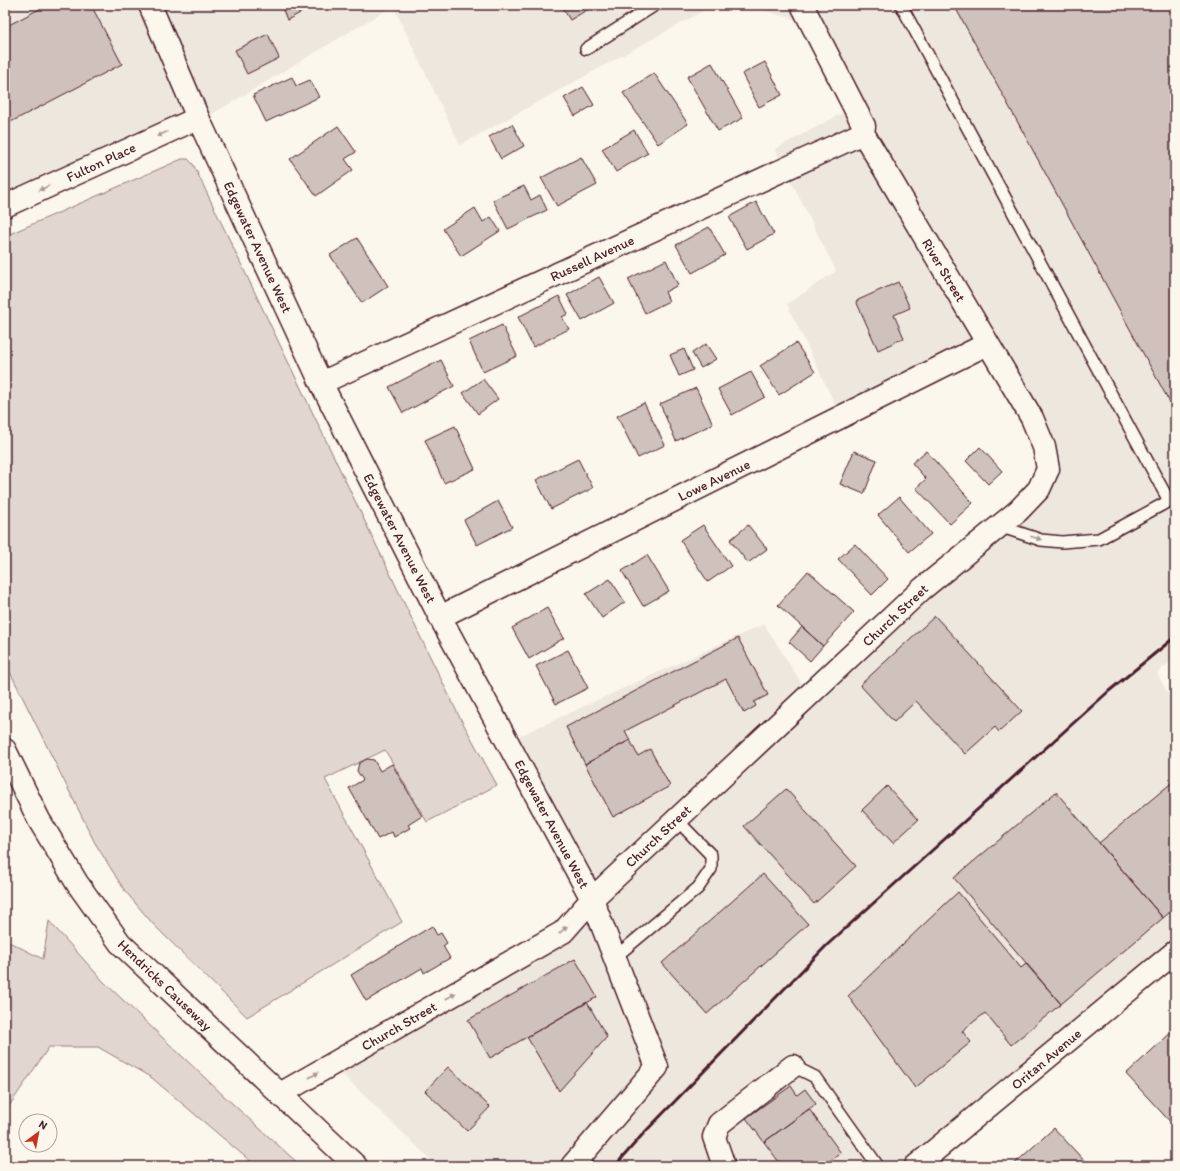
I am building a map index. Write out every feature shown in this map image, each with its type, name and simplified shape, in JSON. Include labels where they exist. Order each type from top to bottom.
[{"type":"street","name":"Edgewater Avenue West","points":[[150,5],[198,118],[321,383],[440,617],[592,899],[657,1068],[572,1166]]},
{"type":"street","name":"River Street","points":[[802,5],[864,126],[863,133],[1032,418],[1044,447],[1048,469],[1039,489],[1018,511],[999,526]]},
{"type":"street","name":"Fulton Place","points":[[5,206],[198,118]]},
{"type":"street","name":"Russell Avenue","points":[[321,383],[863,133]]},
{"type":"street","name":"Lowe Avenue","points":[[440,617],[987,344]]},
{"type":"street","name":"Church Street","points":[[280,1094],[563,932],[592,899],[922,589],[999,526]]},
{"type":"street","name":"Hendricks Causeway","points":[[5,750],[39,820],[77,883],[120,943],[356,1166]]},
{"type":"street","name":"Oritan Avenue","points":[[916,1166],[1175,952]]},
{"type":"street","points":[[724,1166],[714,1138],[719,1124],[793,1066]]},
{"type":"lane","points":[[586,49],[655,5]]},
{"type":"lane","points":[[901,5],[1172,499],[1099,539],[1062,542],[1041,540],[999,526]]},
{"type":"lane","points":[[614,958],[698,888],[711,869],[711,855],[676,819]]},
{"type":"lane","points":[[793,1066],[815,1077],[878,1166]]},
{"type":"shaded area","points":[[5,5],[714,5],[460,145],[393,6],[199,122],[5,206]]},
{"type":"shaded area","points":[[742,5],[1175,5],[1175,658],[1157,673],[1175,707],[1175,955],[920,1166],[437,1166],[340,1072],[594,920],[506,742],[764,624],[813,701],[1050,484],[982,349],[843,421],[787,304],[836,271],[775,149],[859,104],[820,26]]},
{"type":"shaded area","points":[[182,159],[188,159],[193,164],[458,714],[497,785],[427,822],[385,750],[325,779],[402,922],[247,1017],[153,924],[125,891],[95,843],[5,662],[5,236]]},
{"type":"shaded area","points":[[49,921],[103,981],[224,1096],[301,1166],[256,1166],[152,1078],[98,1047],[49,1047],[5,1112],[5,940],[43,959]]},
{"type":"building","points":[[47,5],[91,5],[122,64],[5,125],[5,27]]},
{"type":"building","points":[[281,5],[315,5],[287,20]]},
{"type":"building","points":[[561,5],[595,5],[570,20]]},
{"type":"building","points":[[954,5],[1175,5],[1175,412]]},
{"type":"building","points":[[268,34],[279,58],[247,74],[235,50]]},
{"type":"building","points":[[765,62],[782,95],[759,107],[742,74]]},
{"type":"building","points":[[712,63],[743,118],[718,131],[687,77]]},
{"type":"building","points":[[654,73],[688,124],[658,144],[623,93]]},
{"type":"building","points":[[292,77],[296,86],[310,80],[319,97],[266,122],[253,95]]},
{"type":"building","points":[[583,87],[594,105],[575,116],[564,98]]},
{"type":"building","points":[[512,124],[524,146],[501,159],[489,137]]},
{"type":"building","points":[[338,126],[356,152],[345,159],[353,170],[316,196],[290,159]]},
{"type":"building","points":[[634,130],[648,153],[616,172],[602,149]]},
{"type":"building","points":[[581,157],[597,185],[557,206],[541,178]]},
{"type":"building","points":[[524,186],[531,200],[540,195],[547,210],[508,229],[493,200]]},
{"type":"building","points":[[756,202],[774,234],[747,249],[729,217]]},
{"type":"building","points":[[475,208],[483,222],[491,217],[500,231],[461,256],[443,229]]},
{"type":"building","points":[[709,227],[725,255],[692,273],[676,245]]},
{"type":"building","points":[[357,238],[388,286],[362,303],[330,255]]},
{"type":"building","points":[[666,260],[678,285],[665,292],[669,301],[645,313],[628,279]]},
{"type":"building","points":[[599,277],[614,303],[582,321],[567,295]]},
{"type":"building","points":[[898,282],[910,308],[894,315],[904,338],[878,350],[856,301]]},
{"type":"building","points":[[559,296],[568,314],[562,317],[569,329],[533,347],[518,317]]},
{"type":"building","points":[[502,325],[517,356],[483,372],[469,341]]},
{"type":"building","points":[[796,343],[815,372],[779,395],[760,366]]},
{"type":"building","points":[[706,344],[716,359],[701,368],[692,353]]},
{"type":"building","points":[[684,349],[693,370],[679,376],[670,355]]},
{"type":"building","points":[[441,360],[454,386],[403,413],[389,387]]},
{"type":"building","points":[[751,372],[765,397],[732,415],[718,389]]},
{"type":"building","points":[[483,379],[498,399],[478,414],[463,393]]},
{"type":"building","points":[[696,388],[713,424],[676,441],[660,404]]},
{"type":"building","points":[[644,403],[665,445],[638,458],[617,416]]},
{"type":"building","points":[[455,426],[475,469],[444,483],[425,440]]},
{"type":"building","points":[[980,447],[1002,471],[988,484],[966,461]]},
{"type":"building","points":[[854,451],[877,460],[864,494],[840,484]]},
{"type":"building","points":[[926,451],[973,503],[950,524],[916,488],[926,479],[912,463]]},
{"type":"building","points":[[578,459],[593,488],[551,509],[536,480]]},
{"type":"building","points":[[899,497],[931,534],[909,552],[878,515]]},
{"type":"building","points":[[498,501],[512,527],[477,545],[464,520]]},
{"type":"building","points":[[703,525],[731,566],[708,582],[680,540]]},
{"type":"building","points":[[748,525],[767,549],[748,563],[730,540]]},
{"type":"building","points":[[855,544],[888,579],[872,595],[838,559]]},
{"type":"building","points":[[647,555],[669,591],[643,606],[622,571]]},
{"type":"building","points":[[808,571],[854,612],[823,646],[778,605]]},
{"type":"building","points":[[610,579],[625,602],[602,618],[586,594]]},
{"type":"building","points":[[547,608],[564,638],[529,659],[512,628]]},
{"type":"building","points":[[935,616],[1022,711],[999,732],[995,727],[965,754],[916,701],[894,722],[860,685]]},
{"type":"building","points":[[802,627],[823,646],[810,661],[789,642]]},
{"type":"building","points":[[738,638],[768,695],[754,702],[756,706],[744,713],[726,679],[625,731],[630,740],[585,764],[566,727]]},
{"type":"building","points":[[568,650],[588,688],[556,704],[536,666]]},
{"type":"building","points":[[630,740],[638,756],[650,749],[670,786],[613,817],[585,764]]},
{"type":"building","points":[[367,759],[374,760],[380,771],[392,764],[422,816],[408,825],[410,828],[394,837],[392,832],[378,839],[349,788],[363,780],[357,771],[359,763]]},
{"type":"building","points":[[1175,780],[1175,908],[1163,918],[1099,843]]},
{"type":"building","points":[[887,786],[918,820],[893,843],[862,810]]},
{"type":"building","points":[[786,789],[856,866],[814,904],[744,826]]},
{"type":"building","points":[[1056,792],[1163,918],[1061,1004],[954,878]]},
{"type":"building","points":[[763,874],[808,924],[707,1014],[662,963]]},
{"type":"building","points":[[958,892],[1021,968],[1026,964],[1061,1004],[1011,1045],[985,1013],[962,1031],[971,1042],[915,1088],[848,996]]},
{"type":"building","points":[[432,926],[437,935],[441,933],[447,943],[443,946],[450,958],[424,973],[422,968],[366,1001],[351,975]]},
{"type":"building","points":[[575,959],[597,997],[490,1058],[468,1020]]},
{"type":"building","points":[[587,1002],[607,1037],[559,1091],[527,1037]]},
{"type":"building","points":[[1175,1029],[1175,1127],[1126,1074]]},
{"type":"building","points":[[448,1067],[490,1107],[467,1131],[425,1091]]},
{"type":"building","points":[[791,1086],[797,1095],[805,1089],[816,1104],[764,1142],[746,1118]]},
{"type":"building","points":[[809,1109],[841,1153],[823,1166],[782,1166],[764,1142]]},
{"type":"building","points":[[1054,1128],[1089,1166],[1012,1166]]},
{"type":"building","points":[[836,1162],[840,1166],[831,1166]]},
{"type":"railway","points":[[615,1166],[643,1134],[827,945],[1109,691],[1175,637]]}]
